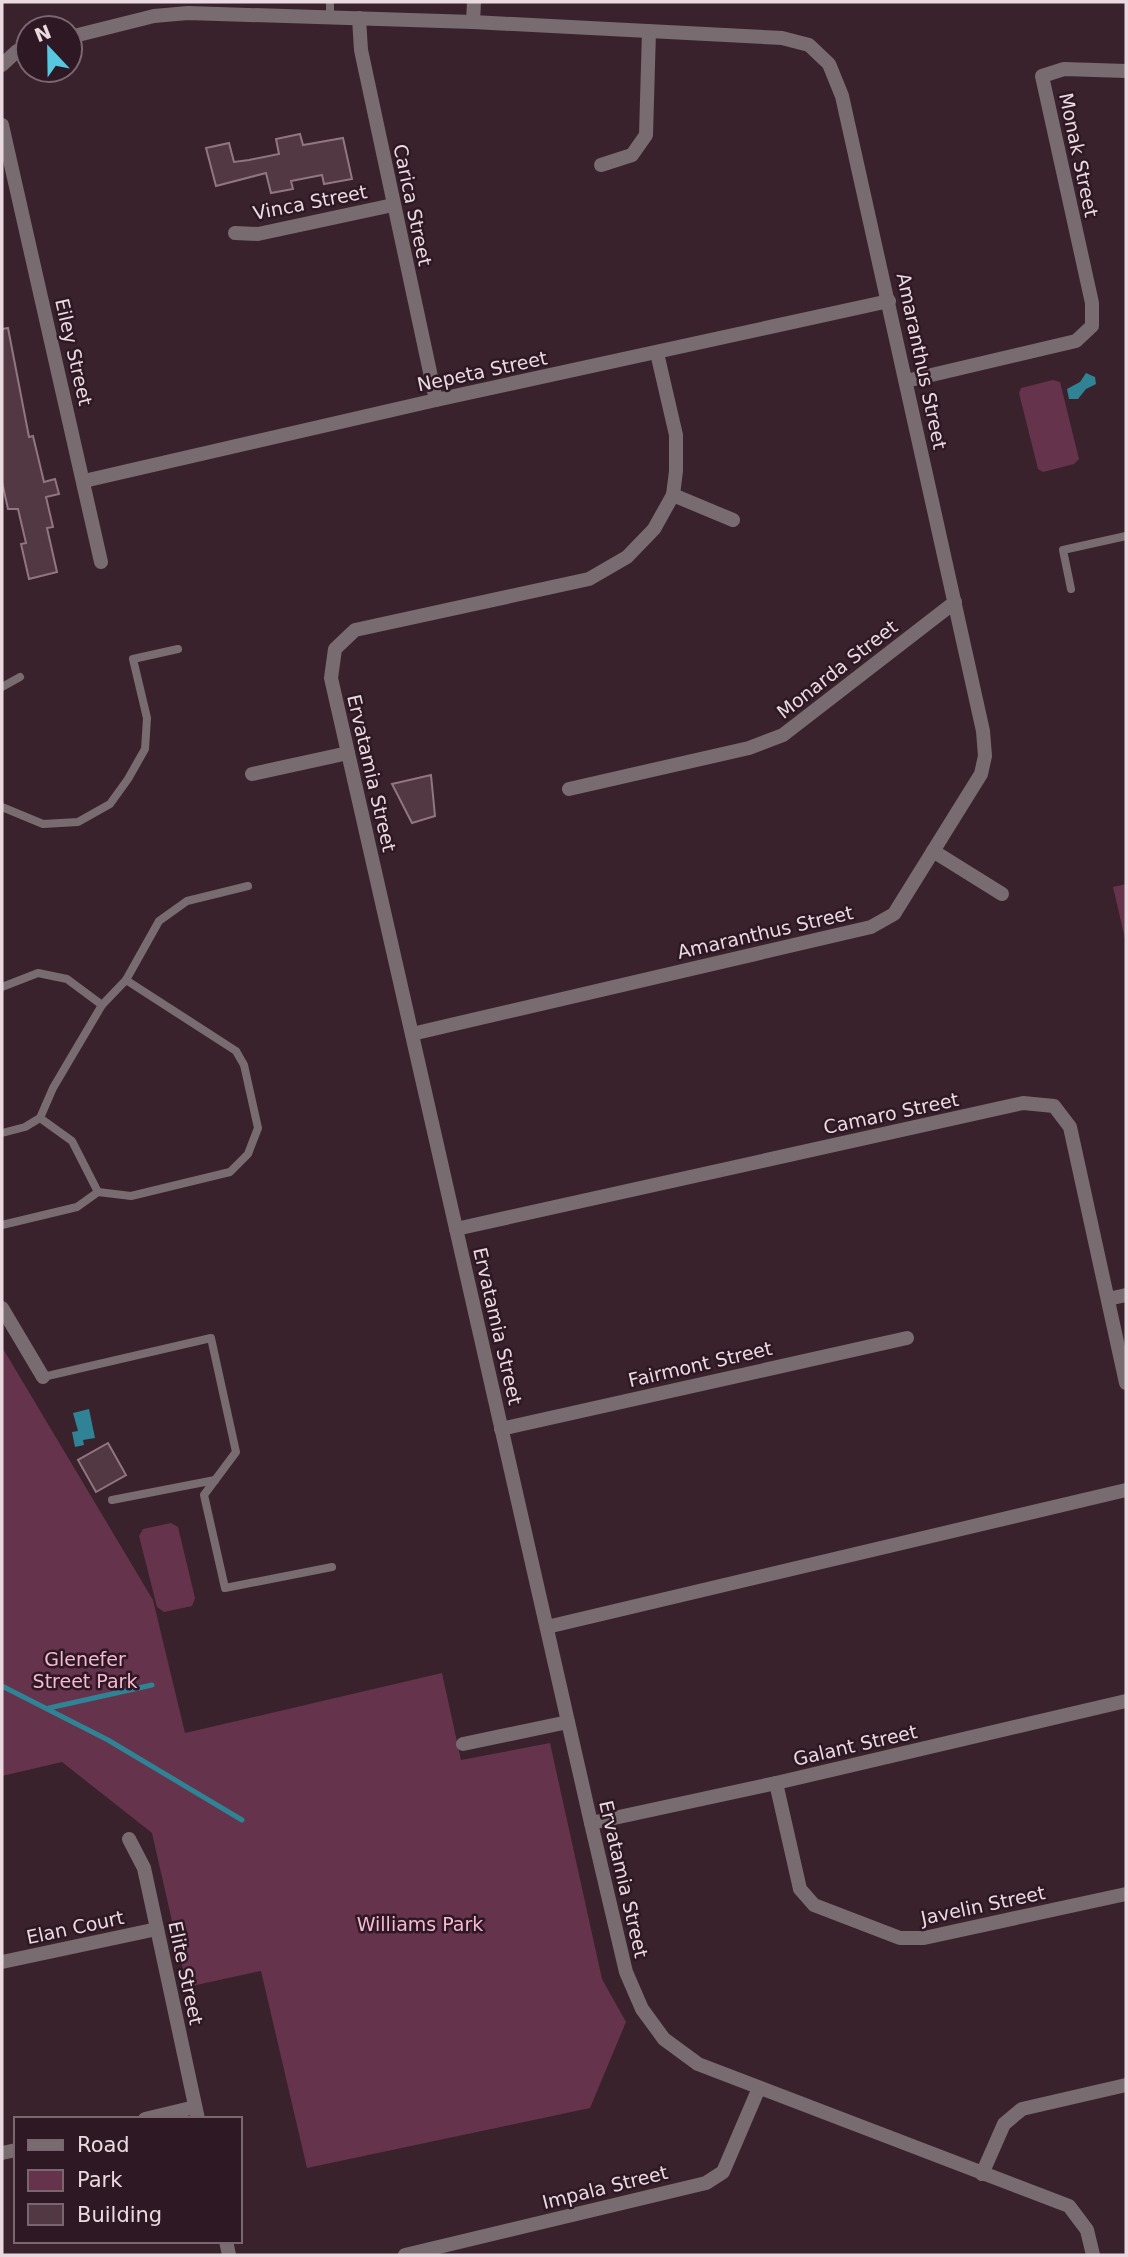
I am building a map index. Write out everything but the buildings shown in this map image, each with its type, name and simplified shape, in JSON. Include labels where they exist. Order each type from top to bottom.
[{"type":"street","points":[[473,22],[474,2]]},
{"type":"street","name":"Amaranthus Street","points":[[84,34],[154,16],[330,9],[359,18],[782,38],[809,45],[829,64],[842,96],[983,731],[985,756],[981,774],[894,914],[871,928],[412,1034]]},
{"type":"street","name":"Carica Street","points":[[359,18],[361,50],[436,400]]},
{"type":"street","points":[[601,165],[632,155],[646,135],[649,31]]},
{"type":"street","name":"Monak Street","points":[[906,381],[1076,341],[1092,326],[1092,303],[1042,76],[1064,69],[1126,71]]},
{"type":"street","points":[[2,125],[5,152]]},
{"type":"street","name":"Eiley Street","points":[[5,152],[101,562]]},
{"type":"street","name":"Vinca Street","points":[[234,233],[258,234],[393,205]]},
{"type":"street","name":"Nepeta Street","points":[[83,481],[436,400],[889,301]]},
{"type":"street","name":"Ervatamia Street","points":[[657,353],[676,435],[677,471],[673,495],[654,529],[627,557],[589,579],[355,630],[335,649],[331,678],[591,1823],[626,1972],[642,2009],[664,2039],[698,2064],[1069,2207],[1087,2230],[1093,2255]]},
{"type":"street","points":[[673,495],[733,520]]},
{"type":"street","name":"Monarda Street","points":[[569,789],[749,748],[783,735],[956,602]]},
{"type":"street","points":[[252,774],[348,753]]},
{"type":"street","points":[[933,851],[1002,894]]},
{"type":"street","name":"Camaro Street","points":[[456,1228],[1023,1103],[1054,1106],[1070,1127],[1126,1383]]},
{"type":"street","points":[[1108,1299],[1126,1295]]},
{"type":"street","points":[[2,1308],[43,1377]]},
{"type":"street","name":"Fairmont Street","points":[[502,1429],[907,1338]]},
{"type":"street","points":[[547,1628],[1126,1490]]},
{"type":"street","name":"Galant Street","points":[[591,1823],[776,1783],[1126,1701]]},
{"type":"street","points":[[463,1744],[568,1722]]},
{"type":"street","name":"Javelin Street","points":[[776,1783],[800,1889],[814,1905],[900,1938],[924,1938],[1126,1894]]},
{"type":"street","name":"Elite Street","points":[[129,1839],[144,1868],[197,2113]]},
{"type":"street","name":"Elan Court","points":[[2,1962],[157,1929]]},
{"type":"street","points":[[982,2174],[1004,2124],[1022,2109],[1126,2085]]},
{"type":"street","name":"Impala Street","points":[[405,2255],[706,2183],[723,2172],[759,2088]]},
{"type":"street","points":[[162,2117],[197,2113]]},
{"type":"lane","points":[[1071,589],[1063,550],[1126,536]]},
{"type":"lane","points":[[4,812],[43,824],[78,822],[110,804],[145,749],[147,718],[133,659],[178,649]]},
{"type":"lane","points":[[2,687],[20,677]]},
{"type":"lane","points":[[2,1133],[25,1127],[40,1118],[53,1088],[102,1005],[126,980],[159,921],[187,901],[248,886]]},
{"type":"lane","points":[[2,987],[38,973],[67,979],[102,1005]]},
{"type":"lane","points":[[2,1225],[77,1207],[98,1192],[131,1196],[230,1172],[248,1154],[258,1128],[244,1065],[236,1051],[126,980]]},
{"type":"lane","points":[[40,1118],[72,1141],[98,1192]]},
{"type":"lane","points":[[43,1377],[211,1338],[236,1452],[204,1495],[225,1588],[332,1567]]},
{"type":"lane","points":[[112,1500],[215,1480]]},
{"type":"green space","points":[[1053,380],[1060,382],[1079,459],[1074,464],[1043,472],[1038,469],[1019,393],[1021,388]]},
{"type":"green space","points":[[1126,884],[1126,943],[1113,887]]},
{"type":"green space","name":"Williams Park","points":[[2,1347],[153,1600],[185,1733],[442,1673],[461,1760],[550,1743],[602,1979],[626,2022],[590,2108],[307,2168],[261,1971],[187,1987],[152,1833],[62,1762],[2,1776]]},
{"type":"green space","points":[[171,1523],[178,1527],[195,1598],[192,1606],[164,1612],[157,1607],[139,1536],[143,1529]]},
{"type":"water","points":[[1086,373],[1095,377],[1096,384],[1086,389],[1078,399],[1069,399],[1067,389],[1080,382]]},
{"type":"water","points":[[89,1409],[95,1438],[83,1440],[84,1445],[75,1447],[72,1432],[78,1431],[73,1413]]},
{"type":"waterway","points":[[49,1708],[152,1685]]},
{"type":"waterway","points":[[2,1686],[108,1740],[242,1820]]},
{"type":"park label","name":"Glenefer Street Park","points":[[85,1670]]}]
